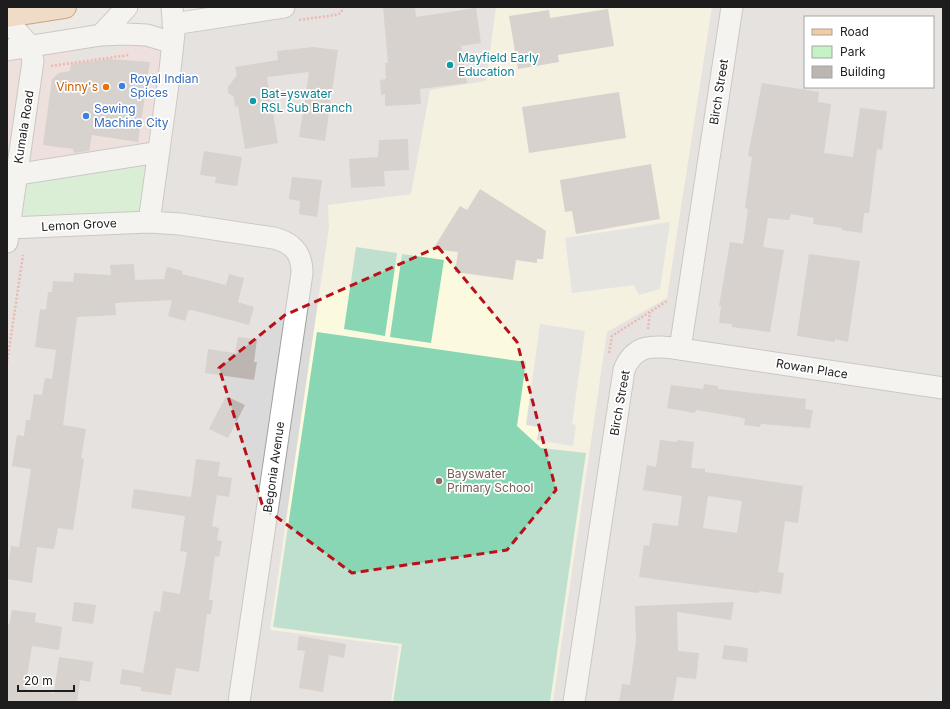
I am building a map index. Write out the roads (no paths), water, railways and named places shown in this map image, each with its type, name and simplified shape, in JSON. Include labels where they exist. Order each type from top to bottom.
[{"type":"main road","points":[[7,16],[65,7]]},
{"type":"street","points":[[101,35],[127,7]]},
{"type":"street","points":[[7,50],[101,35],[173,31],[284,7]]},
{"type":"street","name":"Birch Street","points":[[574,702],[624,370],[634,354],[646,348],[657,346],[680,349],[732,7]]},
{"type":"street","points":[[7,20],[30,46]]},
{"type":"street","points":[[149,222],[173,31]]},
{"type":"street","name":"Kumala Road","points":[[13,240],[12,175],[33,70],[30,46]]},
{"type":"street","points":[[12,175],[158,152]]},
{"type":"street","name":"Lemon Grove","points":[[13,240],[149,222],[180,224],[283,240]]},
{"type":"street","name":"Begonia Avenue","points":[[239,702],[302,273],[299,254],[291,244],[283,240]]},
{"type":"street","name":"Rowan Place","points":[[680,349],[943,388]]},
{"type":"place","name":"Mayfield Early Education","points":[[450,65]]},
{"type":"place","name":"Royal Indian Spices","points":[[122,86]]},
{"type":"place","name":"Vinny's","points":[[106,87]]},
{"type":"place","name":"Bat=yswater RSL Sub Branch","points":[[253,101]]},
{"type":"place","name":"Sewing Machine City","points":[[86,116]]},
{"type":"place","name":"Bayswater Primary School","points":[[439,481]]}]
